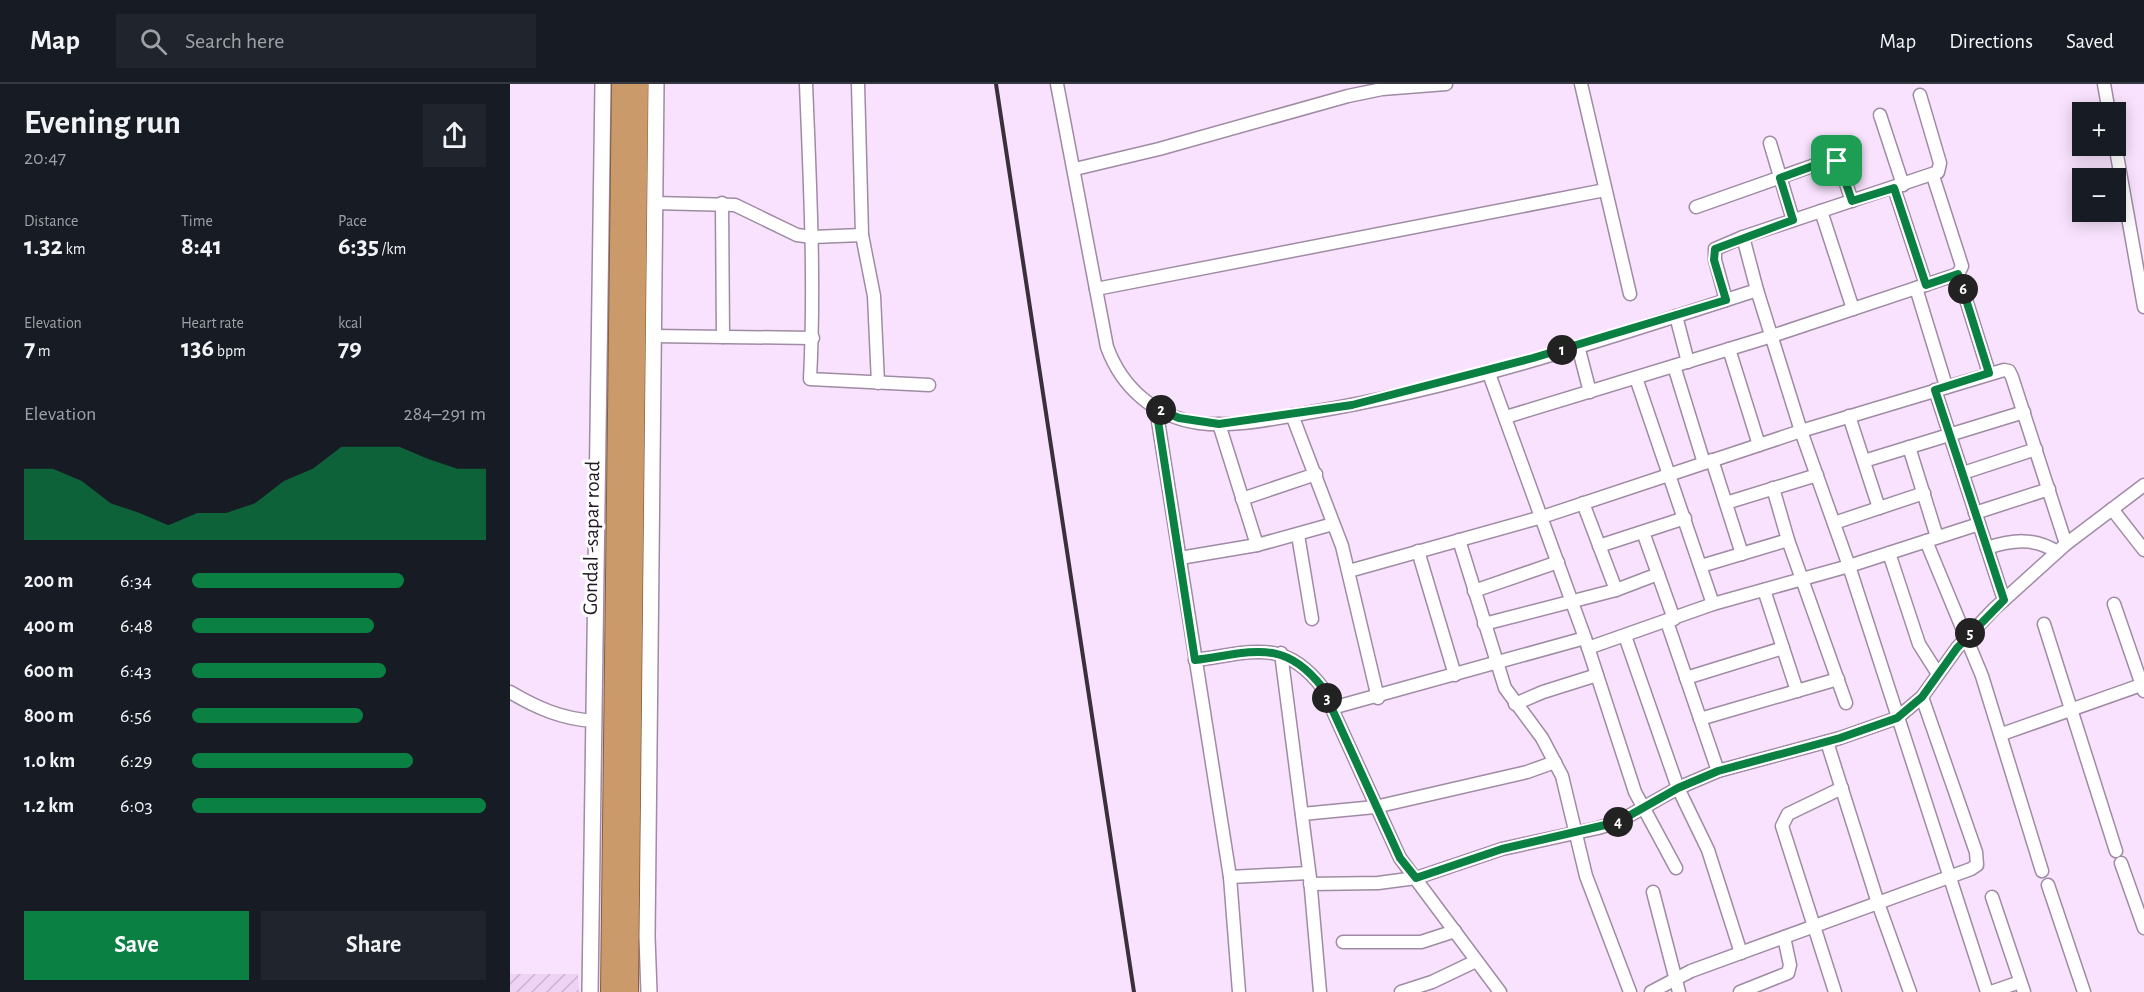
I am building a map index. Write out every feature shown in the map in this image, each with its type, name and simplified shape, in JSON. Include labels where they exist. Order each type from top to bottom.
[{"type":"highway","name":"Gondal -sapar road","points":[[611,992],[622,84]]},
{"type":"highway","points":[[628,992],[638,84]]},
{"type":"street","points":[[590,992],[603,84]]},
{"type":"street","points":[[649,992],[647,926],[656,84]]},
{"type":"street","points":[[806,84],[812,237],[813,338],[810,379],[929,385]]},
{"type":"street","points":[[858,84],[862,235],[874,296],[878,383]]},
{"type":"street","points":[[1058,84],[1107,347],[1113,363],[1136,394],[1156,408],[1179,418],[1219,424],[1352,405],[1578,346],[1757,290]]},
{"type":"street","points":[[1348,96],[1356,84]]},
{"type":"street","points":[[1075,169],[1159,149],[1348,96],[1382,89],[1446,84]]},
{"type":"street","points":[[1581,84],[1630,294]]},
{"type":"street","points":[[2104,84],[2107,102]]},
{"type":"street","points":[[1726,300],[1714,260],[1715,249],[1743,237],[1933,176],[1938,172],[1940,163],[1920,95]]},
{"type":"street","points":[[1880,115],[1921,286],[1950,435],[2004,600]]},
{"type":"street","points":[[1770,143],[1793,220]]},
{"type":"street","points":[[2117,156],[2144,307]]},
{"type":"street","points":[[1696,207],[1832,159],[1840,166],[1852,201]]},
{"type":"street","points":[[1933,176],[1962,266],[1958,274],[1989,373]]},
{"type":"street","points":[[1096,289],[1605,190]]},
{"type":"street","points":[[654,203],[722,203],[735,205],[787,231],[812,237],[862,235]]},
{"type":"street","points":[[722,203],[723,337]]},
{"type":"street","points":[[1821,211],[1853,309]]},
{"type":"street","points":[[1743,237],[1801,431],[1849,566],[1948,875],[1989,992],[2022,987],[1992,897]]},
{"type":"street","points":[[1506,417],[1772,336],[1958,274]]},
{"type":"street","points":[[1676,316],[1689,362]]},
{"type":"street","points":[[653,336],[813,338]]},
{"type":"street","points":[[1578,346],[1590,392]]},
{"type":"street","points":[[1729,349],[1759,445]]},
{"type":"street","points":[[1674,366],[1708,462],[1726,503],[1742,554]]},
{"type":"street","points":[[1488,371],[1587,643],[1625,766],[1643,809],[1676,868]]},
{"type":"street","points":[[1348,571],[1542,517],[1849,416],[1989,373],[2010,371],[2049,489],[2062,548]]},
{"type":"street","points":[[1636,378],[1713,604]]},
{"type":"street","points":[[1156,408],[1230,877],[1239,992]]},
{"type":"street","points":[[1863,461],[2024,412]]},
{"type":"street","points":[[1292,415],[1316,474],[1348,571],[1378,698]]},
{"type":"street","points":[[1849,416],[1879,508]]},
{"type":"street","points":[[1219,424],[1257,545]]},
{"type":"street","points":[[1909,447],[1924,493],[1932,539],[2002,734],[2042,871]]},
{"type":"street","points":[[1963,473],[2036,449]]},
{"type":"street","points":[[1242,499],[1316,474]]},
{"type":"street","points":[[1726,503],[1816,475]]},
{"type":"street","points":[[1230,877],[1309,878],[1378,883],[1416,878],[1502,849],[1618,822],[1678,788],[1718,771],[1827,742],[1897,718],[1922,697],[1967,636],[2004,600],[2062,548],[2144,485]]},
{"type":"street","points":[[1773,488],[1788,540],[1846,703]]},
{"type":"street","points":[[1332,708],[1378,698],[1496,663],[1625,636],[1713,604],[1802,580],[1932,539],[2049,489]]},
{"type":"street","points":[[1834,523],[1924,493]]},
{"type":"street","points":[[1583,503],[1616,590]]},
{"type":"street","points":[[2112,509],[2144,550]]},
{"type":"street","points":[[1599,546],[1685,518]]},
{"type":"street","points":[[1180,558],[1257,545],[1333,524]]},
{"type":"street","points":[[1643,532],[1658,574],[1686,678],[1718,771]]},
{"type":"street","points":[[1298,535],[1312,619]]},
{"type":"street","points":[[1459,540],[1505,688],[1542,738],[1562,776],[1586,876],[1630,992]]},
{"type":"street","points":[[1701,566],[1788,540]]},
{"type":"street","points":[[1987,548],[2020,540],[2062,548]]},
{"type":"street","points":[[1418,551],[1455,675]]},
{"type":"street","points":[[1889,553],[1919,644],[1938,674]]},
{"type":"street","points":[[1474,591],[1558,562]]},
{"type":"street","points":[[1484,624],[1616,590],[1658,574]]},
{"type":"street","points":[[1764,590],[1797,691]]},
{"type":"street","points":[[2002,734],[2143,687],[2114,604]]},
{"type":"street","points":[[2044,624],[2116,851]]},
{"type":"street","points":[[1625,636],[1678,788],[1708,850],[1741,953]]},
{"type":"street","points":[[1686,678],[1783,648]]},
{"type":"street","points":[[1195,660],[1263,652],[1281,653],[1293,658],[1308,670],[1322,687],[1400,858],[1500,992]]},
{"type":"street","points":[[1281,653],[1302,814],[1320,992]]},
{"type":"street","points":[[1515,704],[1543,692],[1597,675]]},
{"type":"street","points":[[1700,719],[1838,679]]},
{"type":"street","points":[[510,692],[537,708],[555,715],[594,721]]},
{"type":"street","points":[[1650,992],[1675,979],[1741,953],[1977,865],[1978,859],[1922,697]]},
{"type":"street","points":[[1827,742],[1878,903],[1910,992]]},
{"type":"street","points":[[1302,814],[1375,807],[1527,772],[1555,762]]},
{"type":"street","points":[[1835,992],[1784,836],[1783,819],[1788,814],[1842,788]]},
{"type":"street","points":[[2121,863],[2144,928]]},
{"type":"street","points":[[2048,885],[2084,992]]},
{"type":"street","points":[[1653,892],[1679,992]]},
{"type":"street","points":[[1343,942],[1421,942],[1455,931]]},
{"type":"street","points":[[1740,992],[1769,987],[1788,973],[1790,965],[1784,937]]},
{"type":"street","points":[[1401,992],[1432,982],[1476,961]]},
{"type":"shaded area","points":[[510,974],[578,974],[579,992],[510,992]]},
{"type":"railway","points":[[996,84],[1134,992]]},
{"type":"route","points":[[1826,160],[1837,161],[1852,201],[1894,188],[1926,285],[1958,274],[1989,373],[1935,390],[2004,600],[1957,648],[1922,697],[1909,711],[1897,718],[1840,738],[1718,771],[1678,788],[1618,822],[1502,849],[1416,878],[1400,858],[1322,687],[1308,670],[1293,658],[1281,653],[1263,652],[1195,660],[1156,408],[1179,418],[1199,423],[1219,424],[1352,405],[1488,371],[1726,300],[1714,260],[1715,249],[1720,245],[1793,220],[1780,178],[1826,160]]}]
